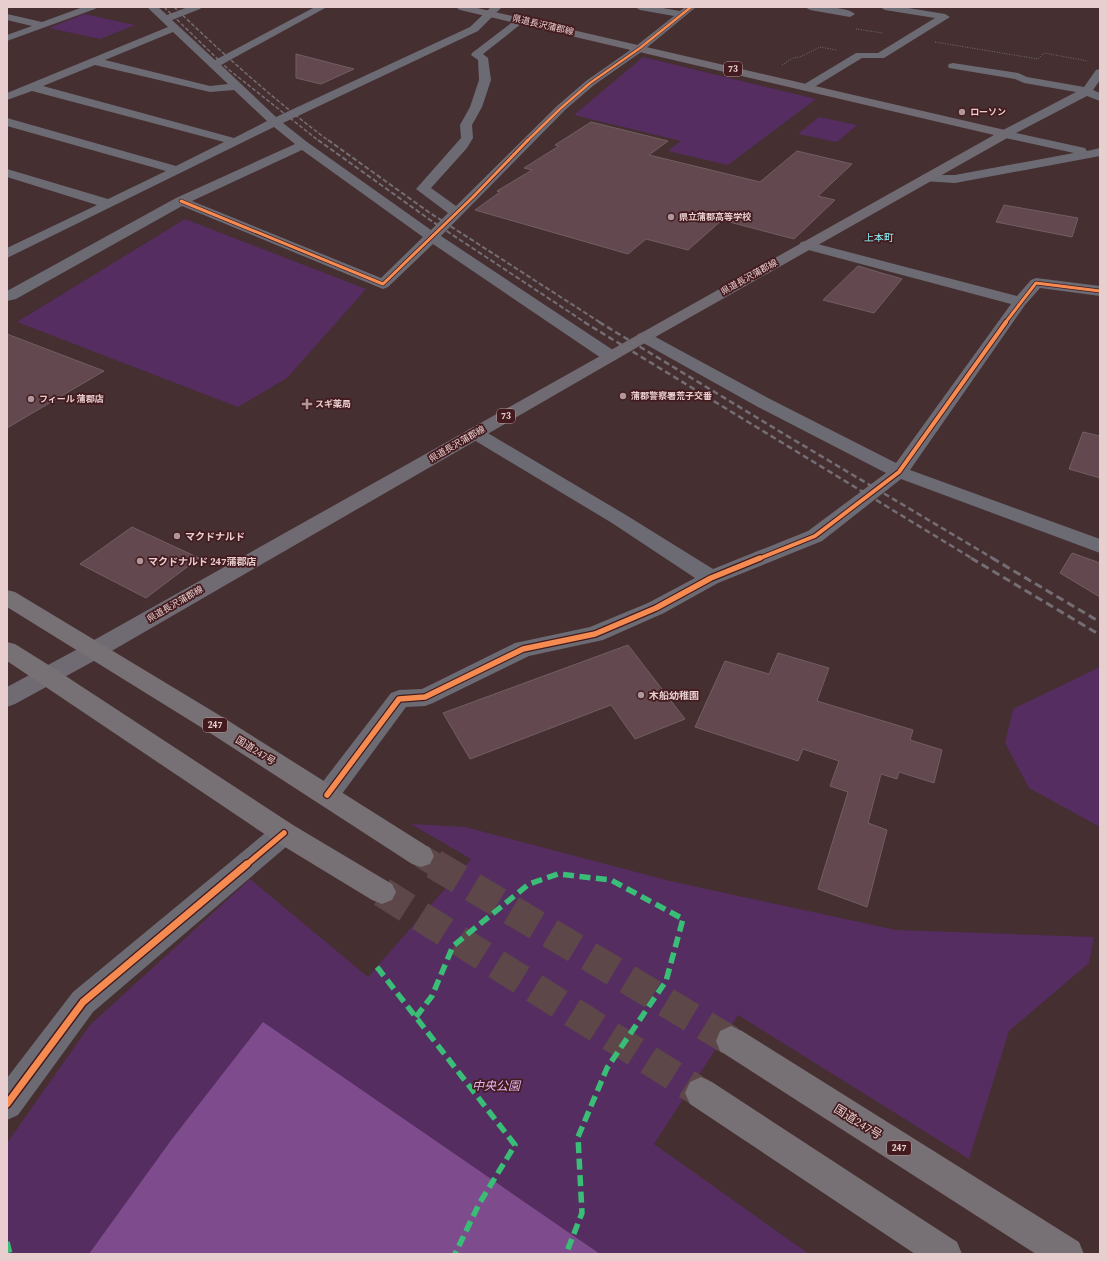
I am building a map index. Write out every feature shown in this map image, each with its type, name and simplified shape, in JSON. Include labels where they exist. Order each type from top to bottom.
[{"type":"highway","name":"国道247号","points":[[7,597],[95,650],[327,795],[421,856]]},
{"type":"highway","points":[[7,650],[48,675],[284,833],[382,892]]},
{"type":"highway","name":"国道247号","points":[[731,1041],[1067,1254]]},
{"type":"highway","points":[[701,1093],[945,1254]]},
{"type":"main road","name":"県道長沢蒲郡線","points":[[460,7],[493,10],[521,20],[1005,134]]},
{"type":"main road","name":"県道長沢蒲郡線","points":[[7,698],[95,650],[644,336],[1005,134]]},
{"type":"street","points":[[7,38],[92,7]]},
{"type":"street","points":[[152,7],[214,66],[302,145],[431,236],[610,356]]},
{"type":"street","points":[[166,19],[197,7]]},
{"type":"street","points":[[214,66],[322,7]]},
{"type":"street","points":[[640,7],[681,14]]},
{"type":"street","points":[[181,201],[383,284],[431,236],[457,213],[561,108],[590,83],[640,48],[690,7]]},
{"type":"street","points":[[810,7],[850,14]]},
{"type":"street","points":[[807,87],[860,55],[880,56],[945,17],[885,7]]},
{"type":"street","points":[[7,254],[275,122],[474,29],[493,10]]},
{"type":"street","points":[[7,18],[43,25]]},
{"type":"street","points":[[457,213],[423,190],[440,169],[463,145],[467,138],[466,125],[476,107],[485,80],[483,58],[476,55],[485,46],[521,20]]},
{"type":"street","points":[[7,97],[175,28]]},
{"type":"street","points":[[94,61],[210,89],[221,89],[236,86]]},
{"type":"street","points":[[953,66],[1018,76],[1024,80],[1087,91],[1100,98]]},
{"type":"street","points":[[1005,134],[1087,91],[1096,67]]},
{"type":"street","points":[[32,87],[236,142]]},
{"type":"street","points":[[7,122],[178,170]]},
{"type":"street","points":[[1005,134],[1097,154]]},
{"type":"street","points":[[7,296],[11,296],[32,285],[181,201],[302,145]]},
{"type":"street","points":[[927,178],[955,179],[1097,154]]},
{"type":"street","points":[[7,172],[109,204]]},
{"type":"street","points":[[7,239],[26,245]]},
{"type":"street","points":[[806,245],[1020,302]]},
{"type":"street","points":[[327,795],[399,699],[426,697],[524,649],[594,634],[656,608],[711,578],[814,536],[899,472],[1020,302],[1036,283],[1100,291]]},
{"type":"street","points":[[644,336],[764,403],[899,472],[1100,546]]},
{"type":"street","points":[[475,434],[619,519],[711,578]]},
{"type":"street","points":[[7,1104],[83,1002],[284,833]]},
{"type":"path","points":[[908,38],[1038,59],[1044,54],[1096,67]]},
{"type":"path","points":[[762,76],[793,58],[800,57],[820,47],[860,55]]},
{"type":"green space","points":[[84,14],[135,25],[100,39],[49,28]]},
{"type":"green space","points":[[643,57],[816,99],[728,165],[668,151],[681,141],[574,115]]},
{"type":"green space","points":[[819,117],[857,125],[837,142],[798,134]]},
{"type":"green space","points":[[185,219],[366,289],[287,378],[238,407],[17,322]]},
{"type":"green space","points":[[1100,667],[1100,827],[1029,788],[1005,743],[1013,709]]},
{"type":"green space","name":"中央公園","points":[[411,824],[465,827],[670,881],[896,930],[1094,937],[1089,963],[1009,1031],[969,1159],[738,1015],[654,1144],[809,1254],[7,1254],[7,1143],[90,1025],[250,879],[368,977],[471,859]]},
{"type":"shaded area","points":[[263,1022],[600,1254],[89,1254],[172,1139]]},
{"type":"building","points":[[296,54],[354,69],[321,84],[296,78]]},
{"type":"building","points":[[591,122],[668,141],[649,155],[760,182],[797,151],[852,164],[818,196],[835,200],[794,239],[722,220],[688,250],[646,239],[628,254],[475,210],[500,192],[497,191],[532,170],[524,168],[559,146],[555,145]]},
{"type":"building","points":[[1004,205],[1078,218],[1072,237],[996,222]]},
{"type":"building","points":[[858,266],[902,279],[874,313],[823,300]]},
{"type":"building","name":"フィール 蒲郡店","points":[[7,334],[104,371],[7,428]]},
{"type":"building","points":[[1083,432],[1100,436],[1100,478],[1069,469]]},
{"type":"building","name":"マクドナルド 247蒲郡店","points":[[132,527],[199,558],[146,598],[80,564]]},
{"type":"building","points":[[1072,553],[1100,563],[1100,597],[1060,573]]},
{"type":"building","points":[[628,645],[685,719],[635,739],[611,705],[470,759],[443,713]]},
{"type":"building","points":[[778,653],[829,668],[817,701],[913,730],[910,740],[942,750],[934,783],[899,772],[897,779],[881,774],[868,823],[887,830],[867,907],[818,889],[848,792],[830,786],[839,761],[803,749],[798,761],[695,727],[725,661],[769,674]]},
{"type":"tunnel","points":[[421,856],[436,865]]},
{"type":"tunnel","points":[[434,864],[731,1041]]},
{"type":"tunnel","points":[[382,892],[701,1093]]},
{"type":"railway","points":[[164,7],[228,69],[319,141]]},
{"type":"railway","points":[[174,7],[249,76],[329,141]]},
{"type":"railway","points":[[318,140],[433,222],[586,323]]},
{"type":"railway","points":[[328,140],[430,213],[601,323]]},
{"type":"railway","points":[[584,322],[973,559]]},
{"type":"railway","points":[[599,322],[994,559]]},
{"type":"railway","points":[[971,558],[1100,635]]},
{"type":"railway","points":[[992,558],[1100,622]]},
{"type":"marked path","points":[[416,1017],[432,996],[453,946],[529,884],[558,874],[611,880],[683,919],[666,981],[607,1068],[578,1137],[582,1213],[566,1254]]},
{"type":"marked path","points":[[377,967],[515,1145],[479,1204],[455,1254]]},
{"type":"marked path","points":[[7,1242],[10,1254]]},
{"type":"cycle path","points":[[181,201],[383,284],[473,197],[561,108],[590,83],[640,48],[691,7]]},
{"type":"cycle path","points":[[327,795],[399,699],[425,697],[523,649],[595,634],[656,608],[711,578],[815,536],[899,472],[1020,302],[1036,283],[1100,291]]},
{"type":"cycle path","points":[[7,1104],[83,1002],[284,833]]},
{"type":"place","name":"ローソン","points":[[962,112]]},
{"type":"place","name":"県立蒲郡高等学校","points":[[671,217]]},
{"type":"place","name":"蒲郡警察署荒子交番","points":[[623,396]]},
{"type":"place","name":"フィール 蒲郡店","points":[[31,399]]},
{"type":"place","name":"スギ薬局","points":[[307,404]]},
{"type":"place","name":"マクドナルド","points":[[177,536]]},
{"type":"place","name":"マクドナルド 247蒲郡店","points":[[140,561]]},
{"type":"place","name":"木船幼稚園","points":[[641,695]]},
{"type":"district","name":"上本町","points":[[879,237]]}]
